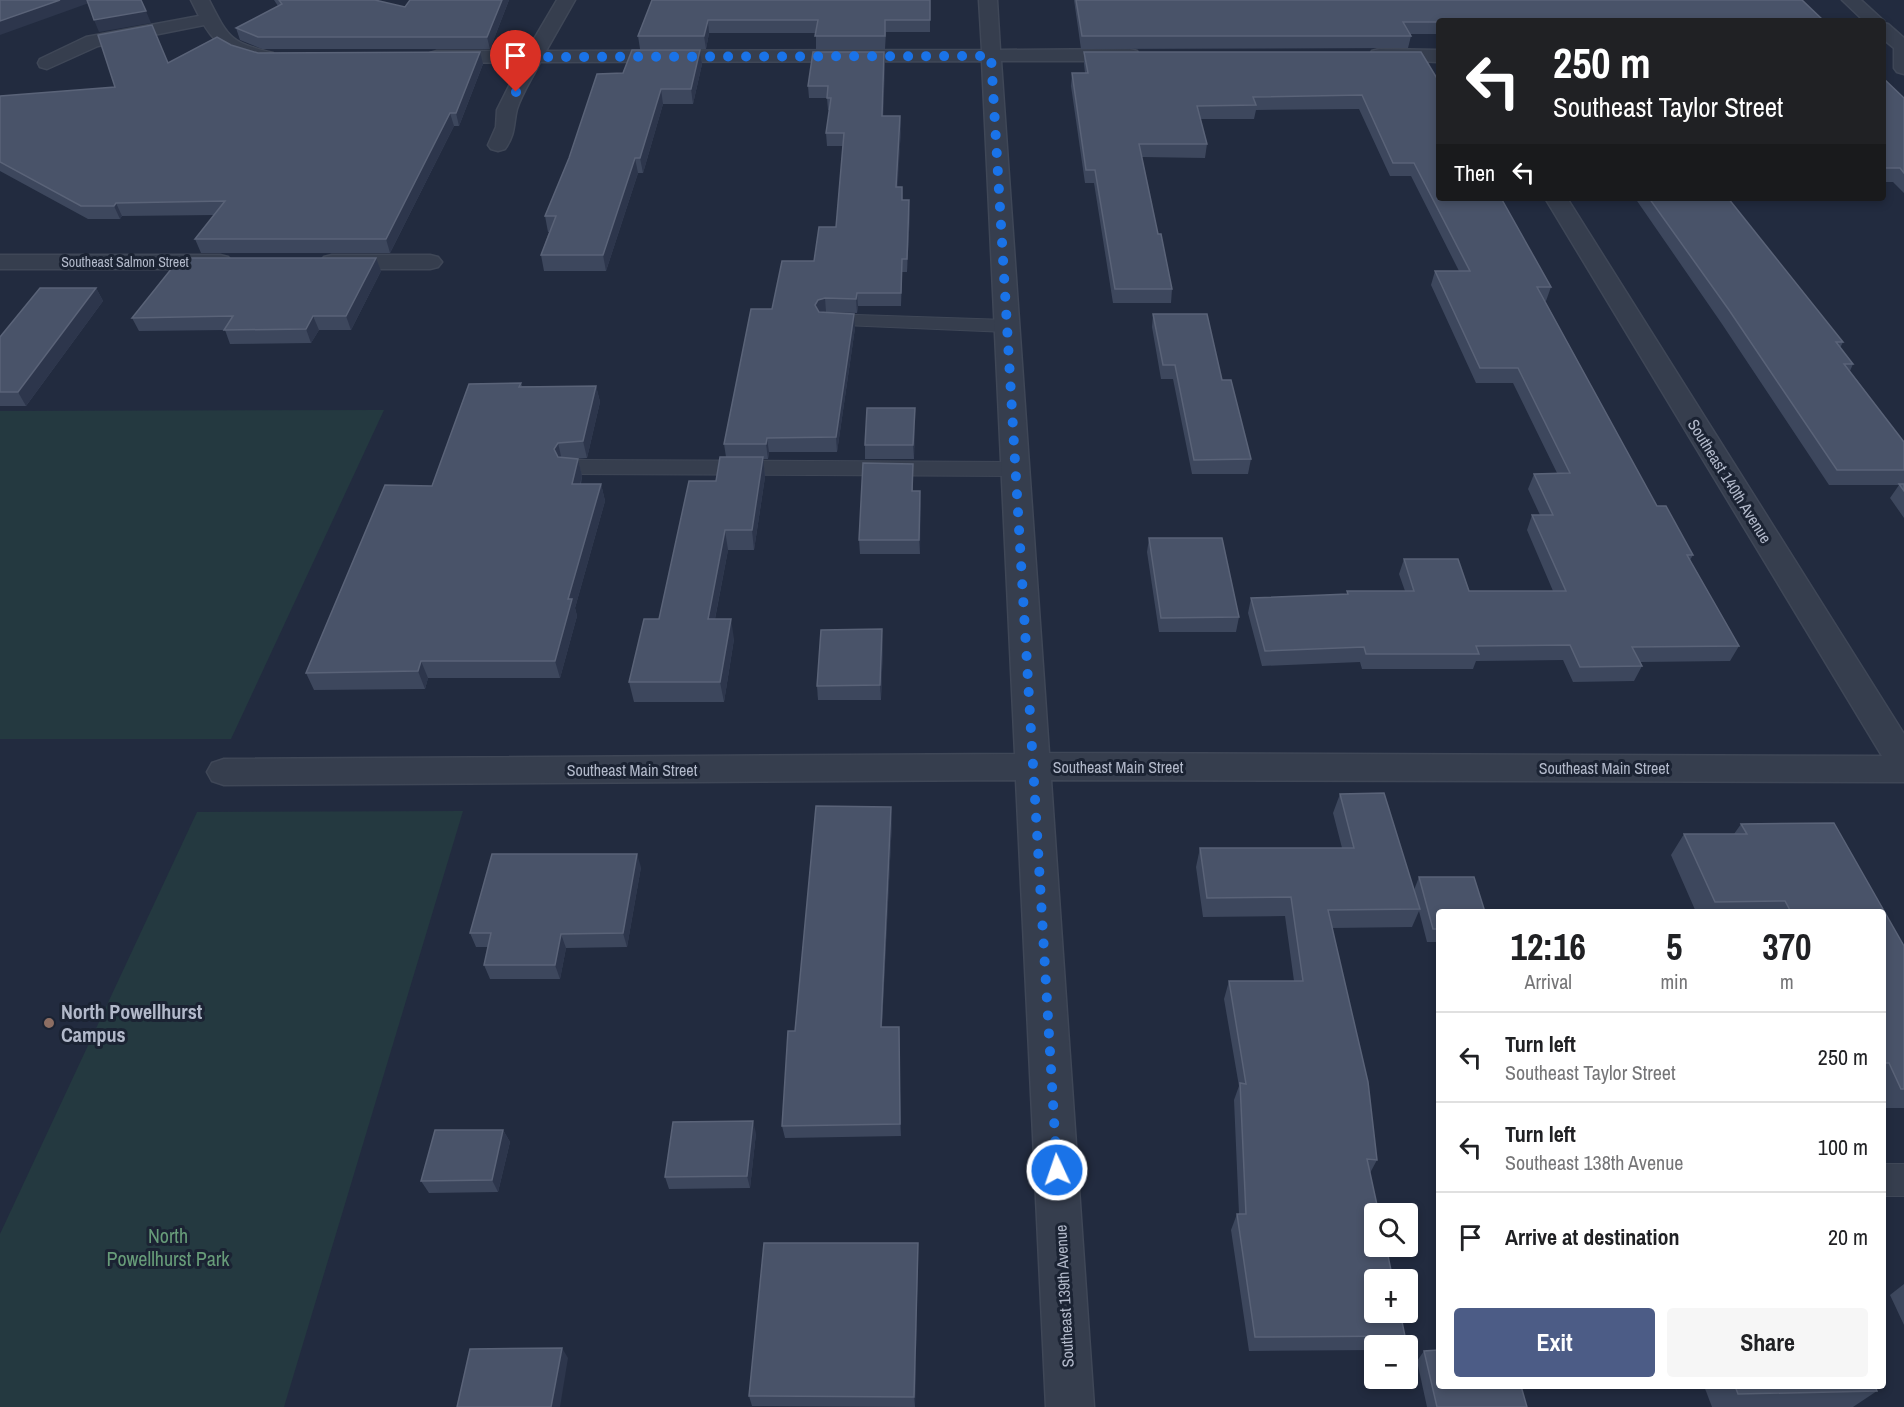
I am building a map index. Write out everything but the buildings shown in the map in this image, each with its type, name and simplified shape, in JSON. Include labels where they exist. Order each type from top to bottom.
[{"type":"street","points":[[200,0],[216,31],[228,46],[243,54],[284,57]]},
{"type":"street","points":[[498,146],[507,127],[507,110],[533,57],[566,0]]},
{"type":"street","name":"Southeast 139th Avenue","points":[[988,0],[1070,1407]]},
{"type":"street","points":[[1851,0],[1872,18]]},
{"type":"street","points":[[46,63],[93,41],[210,19]]},
{"type":"street","points":[[1886,32],[1903,47],[1904,68]]},
{"type":"street","points":[[414,57],[1154,55]]},
{"type":"street","points":[[1356,55],[1436,56]]},
{"type":"street","points":[[1886,56],[1904,56]]},
{"type":"street","name":"Southeast 140th Avenue","points":[[1558,201],[1904,763]]},
{"type":"street","name":"Southeast Salmon Street","points":[[0,262],[239,262]]},
{"type":"street","points":[[310,262],[430,262]]},
{"type":"street","name":"Southeast Main Street","points":[[224,772],[1033,767],[1904,769]]},
{"type":"lane","points":[[827,320],[1007,326]]},
{"type":"lane","points":[[571,467],[1016,469]]},
{"type":"lane","points":[[1886,1180],[1904,1180]]},
{"type":"green space","points":[[384,410],[231,739],[0,739],[0,411]]},
{"type":"green space","name":"North Powellhurst Park","points":[[463,811],[284,1407],[0,1407],[0,1234],[197,812]]},
{"type":"place","name":"North Powellhurst Campus","points":[[49,1023]]},
{"type":"route","points":[[516,92],[533,57],[991,56],[1057,1170]]}]
